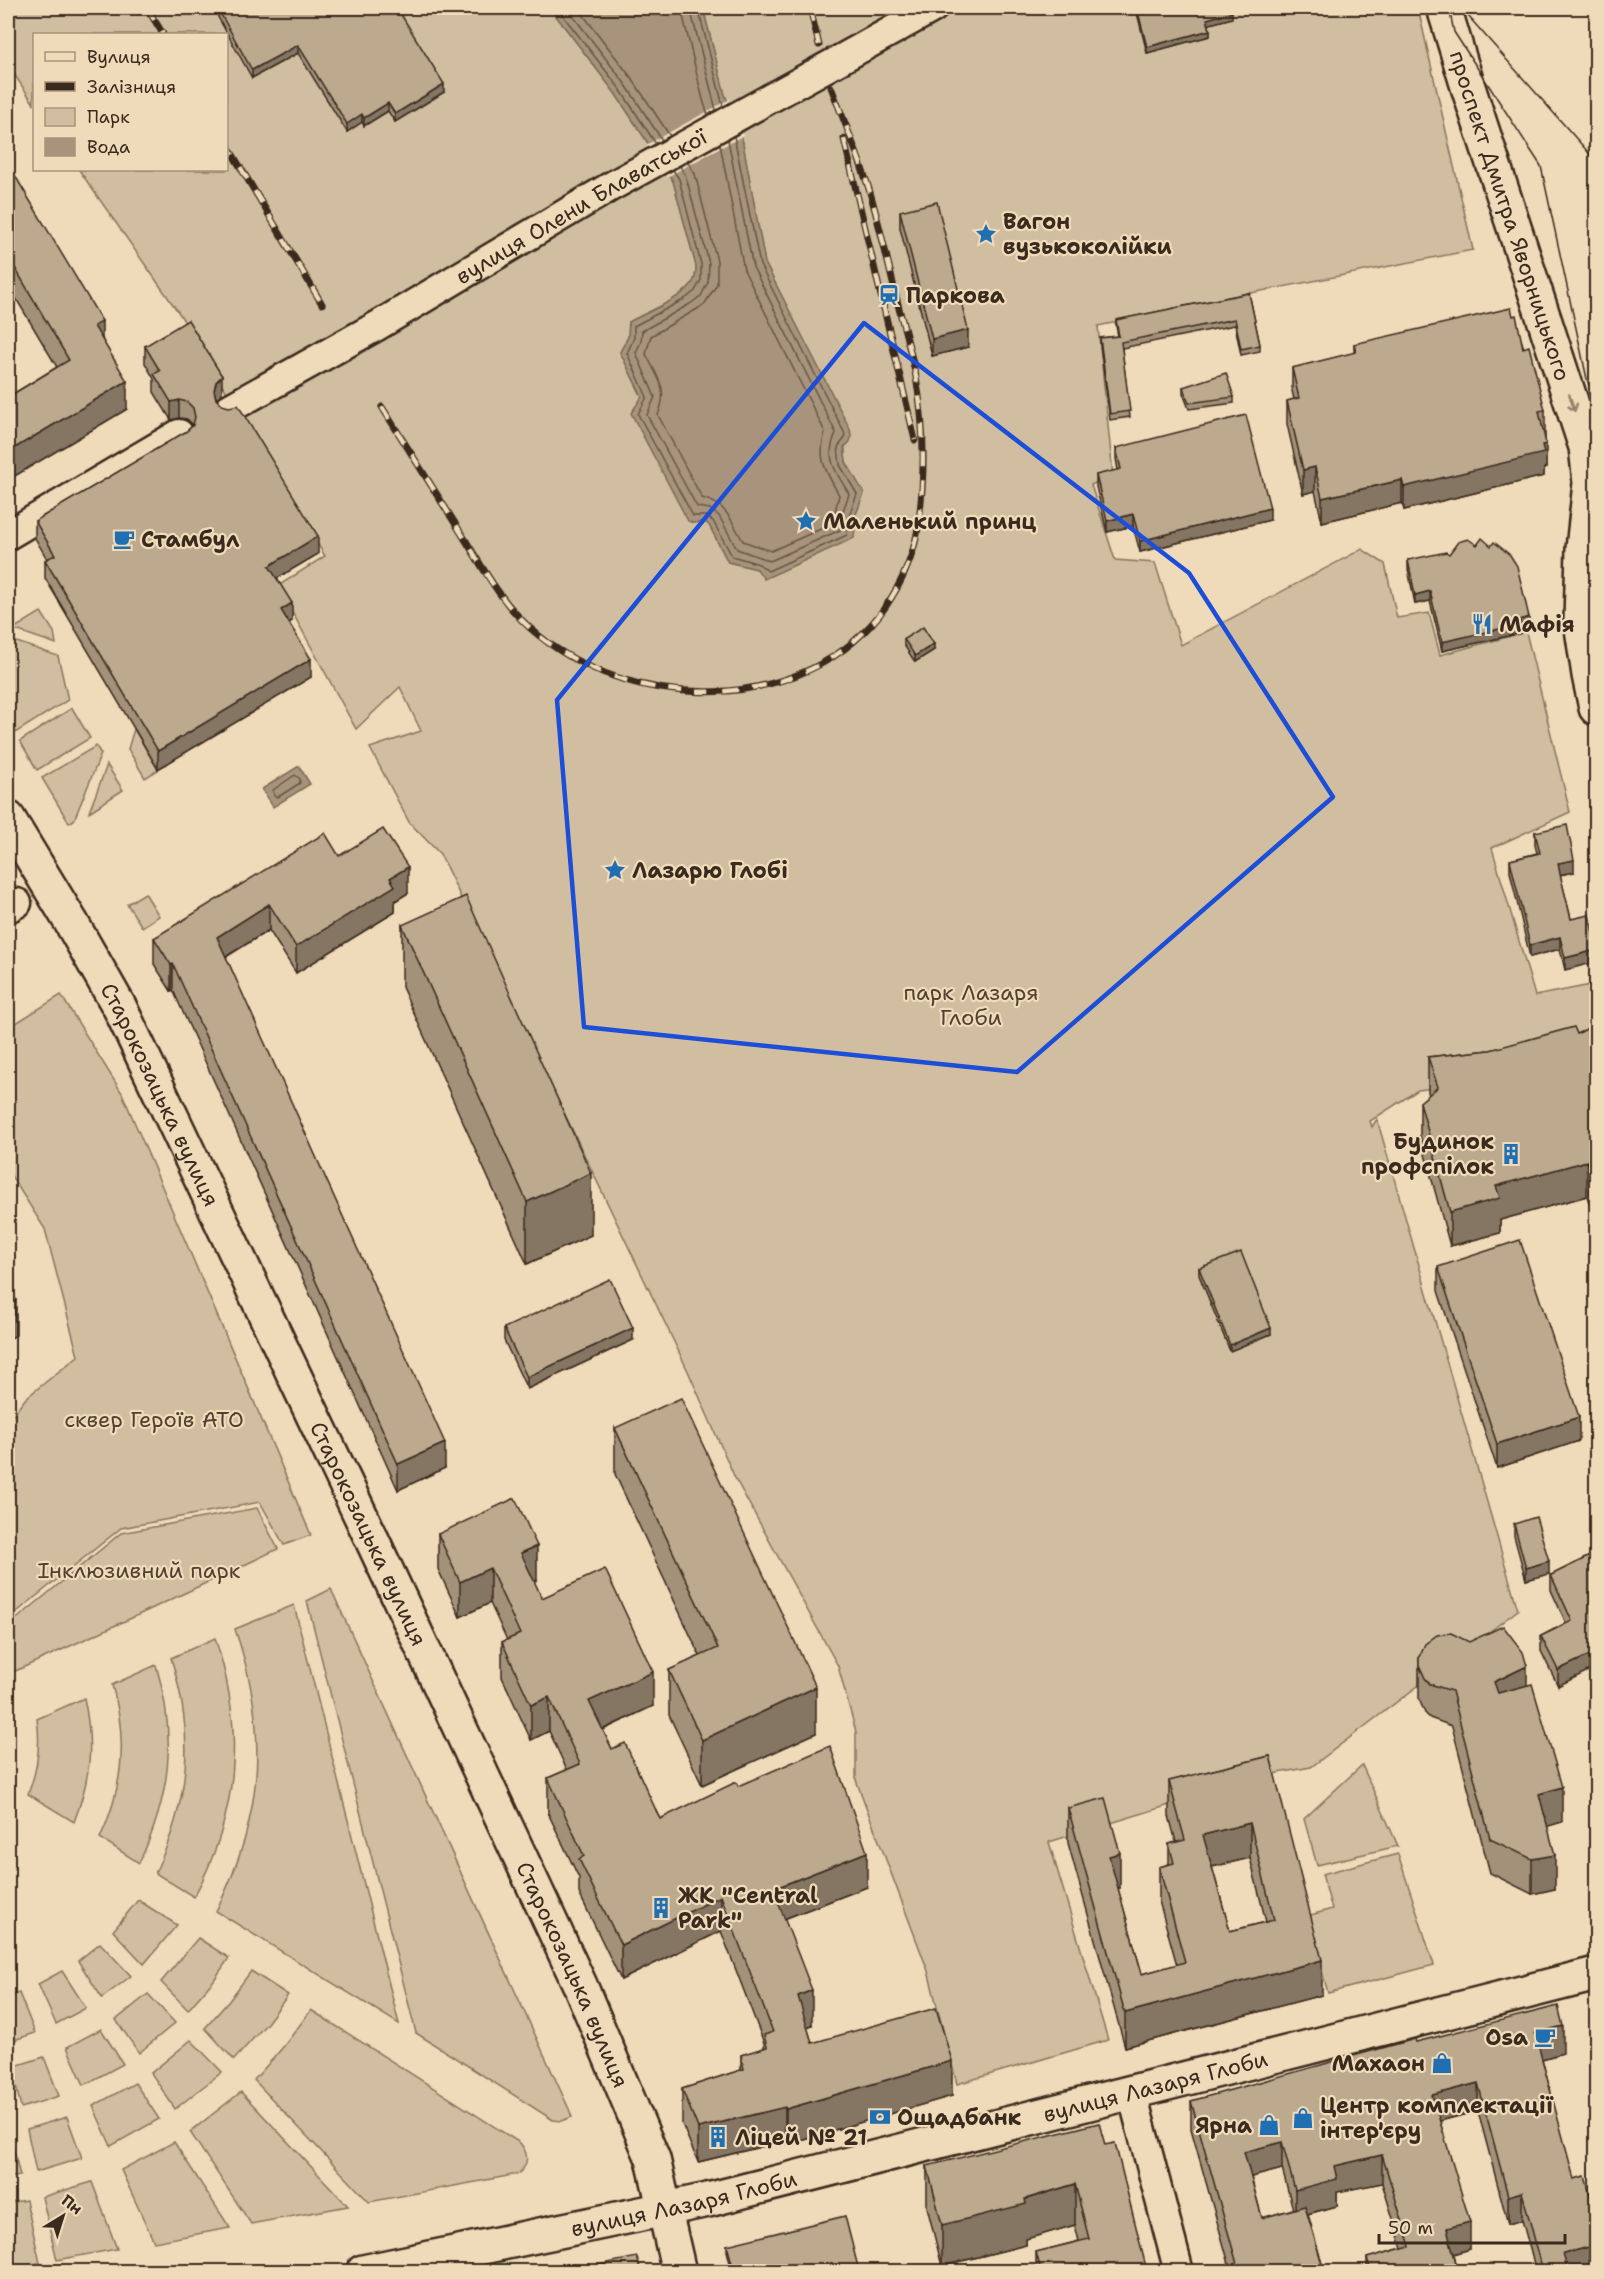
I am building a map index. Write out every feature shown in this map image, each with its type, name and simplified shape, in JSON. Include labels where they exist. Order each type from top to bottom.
[{"type":"main road","name":"проспект Дмитра Яворницького","points":[[1444,8],[1586,447],[1592,518],[1583,549],[1581,622],[1596,708]]},
{"type":"main road","name":"Старокозацька вулиця","points":[[8,818],[120,1008],[358,1509],[580,1985],[653,2159],[679,2271]]},
{"type":"main road","name":"вулиця Лазаря Глоби","points":[[363,2271],[708,2200],[1596,1974]]},
{"type":"street","name":"вулиця Олени Блаватської","points":[[230,408],[377,326],[610,187],[933,8]]},
{"type":"street","points":[[8,535],[180,434]]},
{"type":"street","points":[[1132,2093],[1179,2271]]},
{"type":"highlighted area","points":[[864,323],[1189,573],[1333,797],[1017,1072],[584,1027],[557,700]]},
{"type":"green space","name":"парк Лазаря Глоби","points":[[8,8],[550,8],[615,93],[673,181],[696,266],[695,278],[690,286],[675,298],[629,322],[628,337],[620,352],[642,397],[693,523],[704,521],[709,525],[728,562],[757,569],[853,538],[856,514],[864,493],[850,470],[845,456],[849,429],[765,263],[742,138],[725,95],[703,8],[1418,8],[1473,250],[1246,294],[1098,326],[1113,475],[1091,485],[1115,560],[1155,563],[1181,645],[1362,549],[1385,564],[1397,618],[1429,613],[1440,655],[1526,632],[1570,812],[1492,848],[1535,996],[1596,984],[1596,1027],[1484,1082],[1418,1090],[1370,1121],[1372,1127],[1377,1119],[1518,1610],[1311,1767],[1267,1775],[1049,1842],[1108,2040],[957,2084],[928,1971],[856,1780],[856,1732],[838,1666],[735,1478],[688,1371],[440,854],[409,822],[370,748],[421,731],[400,687],[356,729],[278,586],[325,556],[181,316],[80,171],[228,171],[228,33],[33,33],[33,102],[8,65]]},
{"type":"green space","points":[[41,612],[54,632],[56,644],[13,629]]},
{"type":"green space","points":[[8,639],[58,656],[68,700],[15,733],[8,720]]},
{"type":"green space","points":[[72,708],[90,738],[37,770],[20,741]]},
{"type":"green space","points":[[134,729],[158,770],[145,778],[128,749]]},
{"type":"green space","points":[[96,746],[101,754],[74,820],[69,823],[42,778]]},
{"type":"green space","points":[[107,765],[123,790],[89,812]]},
{"type":"green space","points":[[145,893],[159,916],[142,927],[127,904]]},
{"type":"green space","name":"сквер Героїв АТО","points":[[61,995],[122,1093],[311,1535],[284,1545],[260,1502],[121,1528],[8,1619],[8,1421],[26,1398],[78,1356],[45,1229],[8,1171],[8,1028]]},
{"type":"green space","name":"Інклюзивний парк","points":[[257,1508],[278,1549],[11,1673],[8,1668],[8,1626],[121,1533]]},
{"type":"green space","points":[[331,1589],[572,2117],[561,2121],[553,2120],[416,2033],[307,1601]]},
{"type":"green space","points":[[294,1605],[399,2024],[216,1911],[232,1876],[244,1841],[252,1807],[256,1772],[257,1737],[253,1702],[246,1666],[235,1629]]},
{"type":"green space","points":[[215,1638],[225,1672],[231,1705],[233,1770],[220,1834],[194,1897],[155,1873],[176,1820],[185,1767],[184,1714],[171,1658]]},
{"type":"green space","points":[[156,1665],[167,1716],[167,1766],[158,1814],[139,1863],[100,1838],[114,1801],[121,1763],[120,1724],[112,1685]]},
{"type":"green space","points":[[84,1698],[89,1731],[89,1761],[84,1790],[74,1822],[28,1794],[38,1757],[37,1719]]},
{"type":"green space","points":[[1362,1765],[1398,1846],[1317,1865],[1304,1819]]},
{"type":"green space","points":[[1398,1854],[1434,1965],[1328,1993],[1307,1916],[1332,1909],[1322,1874]]},
{"type":"green space","points":[[138,1900],[177,1925],[144,1964],[113,1931]]},
{"type":"green space","points":[[198,1938],[229,1958],[214,1980],[188,2010],[161,1982]]},
{"type":"green space","points":[[100,1943],[131,1976],[102,1998],[78,1961]]},
{"type":"green space","points":[[62,1971],[86,2008],[56,2024],[38,1984]]},
{"type":"green space","points":[[251,1971],[288,1995],[268,2022],[234,2060],[205,2028]]},
{"type":"green space","points":[[19,1993],[35,2033],[8,2042],[8,1997]]},
{"type":"green space","points":[[148,1994],[175,2023],[139,2053],[116,2020]]},
{"type":"green space","points":[[311,2010],[520,2143],[527,2159],[522,2171],[518,2174],[369,2202],[254,2080]]},
{"type":"green space","points":[[101,2029],[123,2064],[84,2085],[67,2047]]},
{"type":"green space","points":[[191,2040],[222,2072],[175,2109],[151,2073]]},
{"type":"green space","points":[[44,2057],[59,2096],[21,2108],[12,2067]]},
{"type":"green space","points":[[135,2083],[159,2119],[111,2146],[93,2106]]},
{"type":"green space","points":[[241,2092],[348,2206],[251,2224],[190,2132]]},
{"type":"green space","points":[[67,2117],[82,2158],[36,2172],[27,2129]]},
{"type":"green space","points":[[8,2134],[10,2134],[20,2176],[8,2178]]},
{"type":"green space","points":[[174,2142],[230,2228],[154,2242],[121,2170]]},
{"type":"green space","points":[[92,2182],[117,2249],[57,2260],[42,2197]]},
{"type":"green space","points":[[26,2200],[40,2263],[8,2269],[8,2203]]},
{"type":"water","points":[[550,8],[703,8],[725,95],[742,138],[765,263],[850,429],[851,440],[844,447],[846,462],[864,493],[856,514],[854,538],[764,579],[757,569],[728,562],[709,525],[705,522],[688,521],[631,413],[642,397],[620,352],[628,337],[629,322],[683,292],[694,280],[696,266],[673,181],[615,93]]},
{"type":"water","points":[[299,766],[310,784],[273,807],[262,789]]},
{"type":"pier","points":[[730,99],[744,135],[667,177],[646,145]]},
{"type":"building","points":[[397,8],[444,84],[395,114],[388,103],[364,118],[362,114],[347,124],[298,45],[252,70],[218,9]]},
{"type":"building","points":[[1137,8],[1231,8],[1232,12],[1207,19],[1210,30],[1147,47]]},
{"type":"building","points":[[8,164],[102,321],[94,326],[127,381],[8,452],[8,397],[69,360],[8,256]]},
{"type":"building","points":[[937,202],[968,330],[932,339],[900,211]]},
{"type":"building","points":[[1249,293],[1260,345],[1241,349],[1235,319],[1121,342],[1130,411],[1110,414],[1100,338],[1119,336],[1116,320]]},
{"type":"building","points":[[1511,308],[1513,316],[1516,315],[1523,348],[1529,346],[1545,410],[1539,411],[1546,444],[1542,445],[1544,453],[1404,487],[1402,480],[1322,498],[1315,467],[1303,470],[1287,401],[1299,398],[1292,368],[1356,352],[1354,344]]},
{"type":"building","points":[[188,320],[222,376],[216,382],[214,390],[216,399],[222,405],[229,407],[238,405],[318,536],[269,566],[292,603],[281,610],[311,659],[158,751],[45,560],[55,555],[35,521],[187,431],[193,425],[195,417],[193,408],[187,402],[179,400],[171,402],[154,374],[160,371],[145,346]]},
{"type":"building","points":[[1226,373],[1234,397],[1189,403],[1183,387]]},
{"type":"building","points":[[1246,415],[1270,508],[1140,541],[1133,514],[1107,521],[1096,475],[1121,469],[1116,448]]},
{"type":"building","points":[[1482,538],[1491,546],[1494,542],[1510,555],[1517,566],[1529,617],[1519,620],[1521,624],[1442,642],[1430,591],[1415,595],[1408,560],[1446,552],[1449,554],[1458,542],[1468,539],[1477,545]]},
{"type":"building","points":[[923,627],[934,644],[915,656],[904,639]]},
{"type":"building","points":[[1567,825],[1574,860],[1558,863],[1560,874],[1571,919],[1589,915],[1596,950],[1565,958],[1560,937],[1530,945],[1510,860],[1540,853],[1535,832]]},
{"type":"building","points":[[383,829],[408,867],[390,878],[395,886],[296,947],[269,904],[217,937],[445,1443],[398,1464],[173,964],[171,965],[154,938],[325,833],[339,856]]},
{"type":"building","points":[[466,896],[591,1173],[527,1202],[402,925]]},
{"type":"building","name":"Будинок профспілок","points":[[1596,1024],[1596,1172],[1591,1174],[1587,1161],[1496,1186],[1500,1198],[1450,1212],[1420,1102],[1438,1087],[1428,1057],[1490,1050],[1574,1027],[1577,1034]]},
{"type":"building","points":[[1520,1240],[1579,1417],[1497,1444],[1438,1267]]},
{"type":"building","points":[[1241,1252],[1271,1328],[1230,1345],[1199,1268]]},
{"type":"building","points":[[610,1279],[633,1328],[527,1377],[504,1328]]},
{"type":"building","points":[[8,1287],[16,1300],[8,1306]]},
{"type":"building","points":[[681,1398],[816,1687],[702,1740],[669,1670],[718,1648],[615,1428]]},
{"type":"building","points":[[515,1498],[537,1546],[521,1553],[542,1598],[605,1569],[653,1672],[589,1701],[612,1749],[625,1743],[660,1819],[736,1782],[738,1786],[830,1746],[867,1852],[773,1889],[812,1990],[798,1996],[812,2043],[936,2008],[952,2061],[786,2109],[785,2107],[698,2128],[682,2089],[744,2069],[741,2055],[767,2047],[764,2035],[773,2032],[721,1896],[621,1945],[579,1859],[584,1856],[548,1778],[580,1764],[549,1697],[531,1705],[502,1642],[520,1634],[490,1568],[460,1582],[438,1534]]},
{"type":"building","points":[[1536,1517],[1549,1561],[1526,1568],[1514,1524]]},
{"type":"building","points":[[1596,1553],[1596,1652],[1558,1670],[1541,1636],[1572,1621],[1551,1575]]},
{"type":"building","points":[[1503,1626],[1523,1652],[1527,1666],[1494,1682],[1498,1693],[1532,1684],[1562,1787],[1539,1794],[1555,1855],[1532,1859],[1490,1839],[1452,1691],[1430,1684],[1419,1665],[1419,1657],[1425,1644],[1437,1635],[1451,1633],[1469,1642]]},
{"type":"building","points":[[1270,1756],[1322,1960],[1125,2013],[1068,1808],[1105,1798],[1120,1853],[1109,1856],[1142,1974],[1185,1962],[1159,1867],[1174,1863],[1169,1844],[1185,1840],[1169,1781]],"holes":[[[1250,1823],[1274,1920],[1230,1931],[1203,1835]]]},
{"type":"building","points":[[1558,2006],[1563,2026],[1535,2033],[1574,2179],[1585,2176],[1593,2206],[1596,2205],[1596,2245],[1563,2254],[1568,2271],[1543,2271],[1522,2192],[1508,2196],[1478,2083],[1432,2095],[1470,2222],[1447,2228],[1458,2271],[1371,2271],[1367,2258],[1410,2246],[1382,2155],[1334,2166],[1337,2179],[1295,2190],[1282,2142],[1244,2152],[1262,2218],[1305,2206],[1324,2271],[1239,2271],[1191,2101],[1415,2039],[1416,2042]]},
{"type":"building","points":[[1099,2123],[1105,2145],[1115,2143],[1147,2271],[1041,2271],[1036,2252],[1089,2239],[1075,2184],[1025,2199],[1026,2204],[942,2225],[927,2166]]},
{"type":"building","points":[[845,2216],[859,2271],[734,2271],[727,2245]]},
{"type":"building","points":[[637,2257],[641,2271],[569,2271]]},
{"type":"tram line","points":[[1449,8],[1454,32],[1541,166],[1587,379],[1596,405]]},
{"type":"tram line","points":[[1461,8],[1596,161]]},
{"type":"railway","points":[[147,8],[162,33]]},
{"type":"railway","points":[[810,8],[819,45]]},
{"type":"railway","points":[[382,407],[501,596],[530,628],[570,657],[616,677],[665,689],[715,692],[765,685],[811,669],[852,643],[886,606],[909,562],[917,534],[923,455],[919,396],[914,367],[877,217],[860,163],[831,87]]},
{"type":"railway","points":[[844,139],[915,440]]},
{"type":"railway","points":[[228,146],[322,304]]},
{"type":"place","name":"Вагон вузькоколійки","points":[[986,234]]},
{"type":"place","name":"Паркова","points":[[889,295]]},
{"type":"place","name":"Маленький принц","points":[[806,521]]},
{"type":"place","name":"Стамбул","points":[[124,539]]},
{"type":"place","name":"Мафія","points":[[1482,624]]},
{"type":"place","name":"Лазарю Глобі","points":[[615,870]]},
{"type":"place","name":"Будинок профспілок","points":[[1511,1154]]},
{"type":"place","name":"ЖК \"Central Park\"","points":[[661,1908]]},
{"type":"place","name":"Osa","points":[[1545,2037]]},
{"type":"place","name":"Махаон","points":[[1442,2063]]},
{"type":"place","name":"Ощадбанк","points":[[880,2117]]},
{"type":"place","name":"Центр комплектації інтер'єру","points":[[1303,2118]]},
{"type":"place","name":"Ярна","points":[[1269,2125]]},
{"type":"place","name":"Ліцей № 21","points":[[718,2137]]}]
